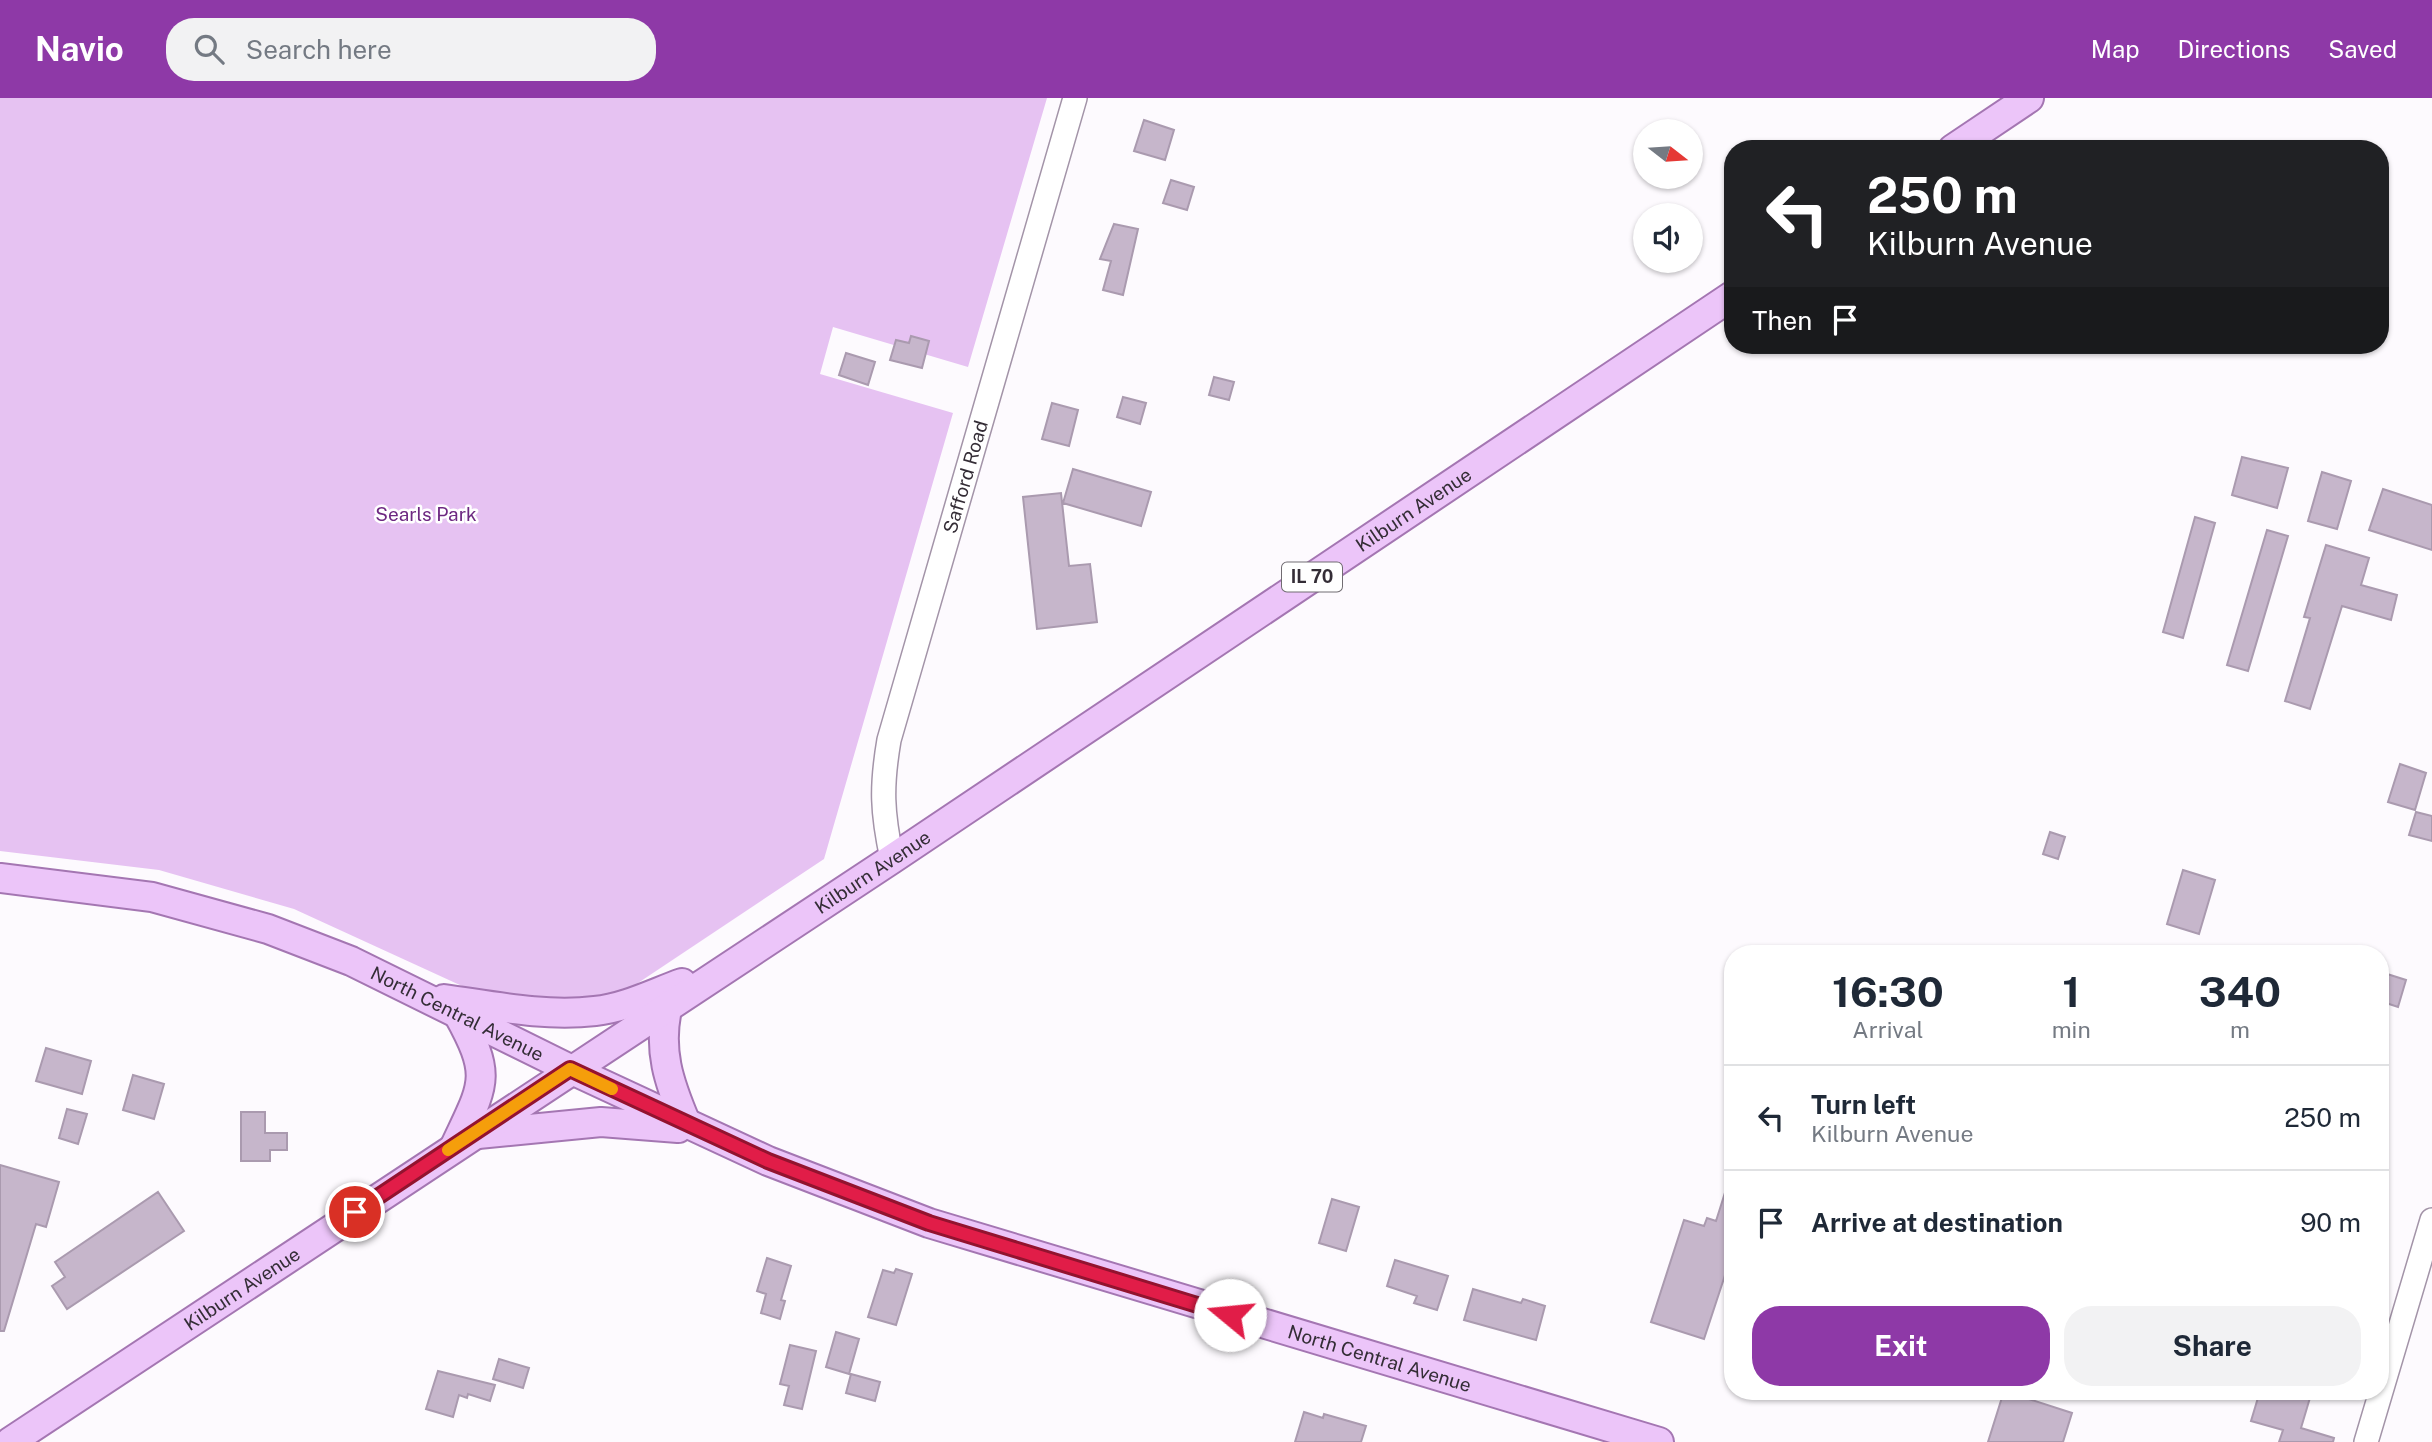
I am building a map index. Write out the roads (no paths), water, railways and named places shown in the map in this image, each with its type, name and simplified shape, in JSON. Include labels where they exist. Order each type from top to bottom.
[{"type":"main road","points":[[1966,140],[2029,98]]},
{"type":"main road","name":"Kilburn Avenue","points":[[10,1442],[570,1069],[892,859],[1724,301]]},
{"type":"main road","name":"North Central Avenue","points":[[0,878],[152,897],[268,929],[351,961],[570,1069],[768,1161],[929,1223],[1659,1442]]},
{"type":"main road","points":[[419,995],[531,1011],[596,1011],[622,1005],[730,965]]},
{"type":"main road","points":[[668,1005],[662,1046],[668,1081],[697,1128]]},
{"type":"main road","points":[[458,1014],[478,1050],[482,1072],[463,1140],[601,1122],[697,1128]]},
{"type":"street","name":"Safford Road","points":[[892,859],[882,815],[882,779],[889,740],[1075,98]]},
{"type":"street","points":[[2389,1365],[2432,1220]]},
{"type":"street","points":[[2366,1442],[2378,1400]]},
{"type":"park label","name":"Searls Park","points":[[426,514]]}]
